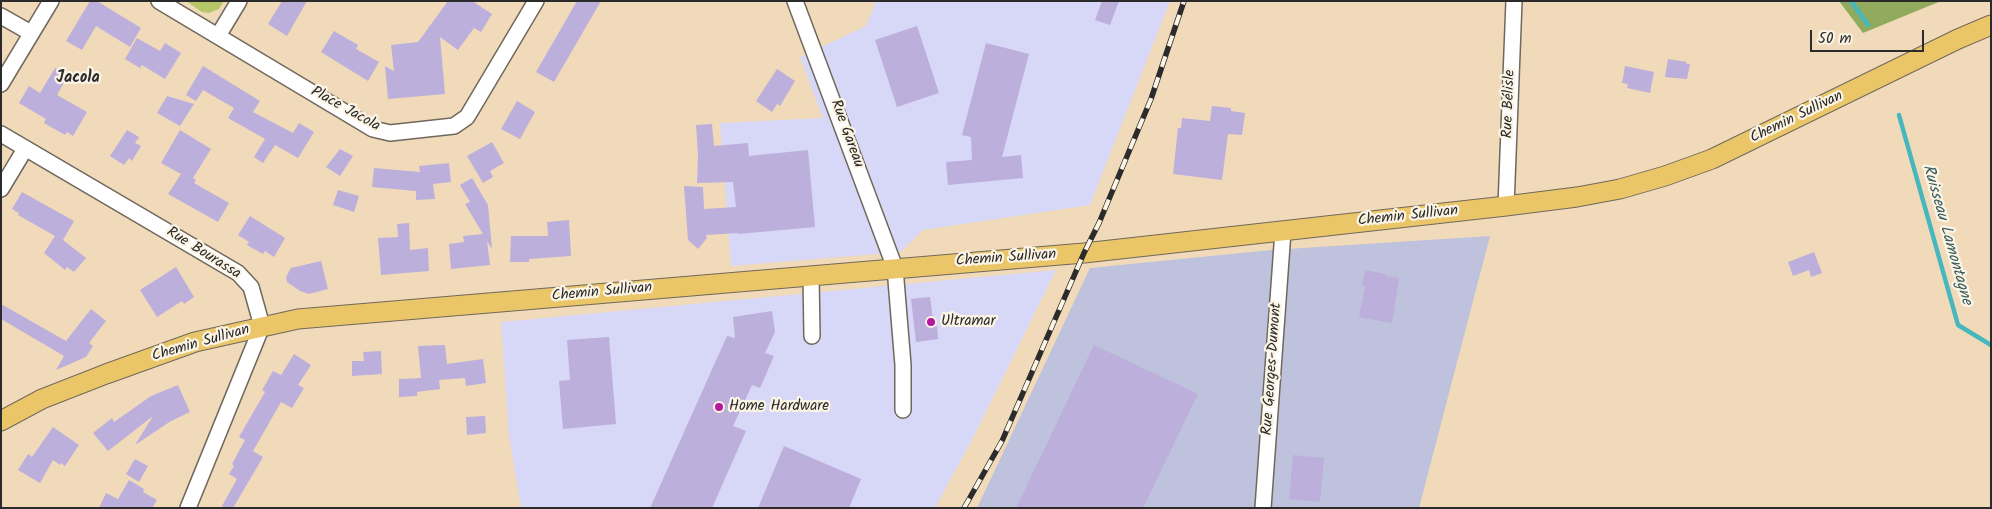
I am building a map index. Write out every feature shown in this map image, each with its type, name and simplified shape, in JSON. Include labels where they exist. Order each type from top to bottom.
[{"type":"main road","name":"Chemin Sullivan","points":[[1,420],[42,399],[195,342],[298,319],[1084,253],[1506,206],[1577,197],[1620,189],[1674,173],[1712,159],[1958,39],[1991,25]]},
{"type":"street","points":[[1,84],[51,1]]},
{"type":"street","name":"Place Jacola","points":[[159,1],[372,129],[390,134],[454,126],[467,118],[536,1]]},
{"type":"street","points":[[218,36],[239,1]]},
{"type":"street","name":"Rue Gareau","points":[[796,1],[895,268],[904,365],[903,410]]},
{"type":"street","name":"Rue Bélisle","points":[[1506,206],[1514,1]]},
{"type":"street","points":[[1,16],[32,33]]},
{"type":"street","name":"Rue Bourassa","points":[[1,134],[238,273],[250,287],[262,326]]},
{"type":"street","points":[[1,189],[26,149]]},
{"type":"street","name":"Rue Georges-Dumont","points":[[1263,508],[1284,231]]},
{"type":"street","points":[[811,275],[812,336]]},
{"type":"street","points":[[188,508],[262,326]]},
{"type":"shaded area","points":[[876,1],[1170,1],[1090,205],[923,230],[900,252],[731,266],[720,123],[823,118],[800,57],[866,26]]},
{"type":"shaded area","points":[[1490,236],[1419,508],[977,508],[1090,268],[1271,250]]},
{"type":"shaded area","points":[[1056,270],[974,436],[935,508],[521,508],[509,436],[501,322]]},
{"type":"green space","points":[[186,1],[224,1],[219,9],[209,13],[202,12]]},
{"type":"green space","points":[[1839,1],[1941,1],[1863,33]]},
{"type":"building","points":[[90,1],[97,1],[141,28],[130,47],[96,26],[82,50],[66,41]]},
{"type":"building","points":[[282,1],[307,1],[287,36],[268,24]]},
{"type":"building","points":[[448,1],[472,1],[492,14],[481,32],[474,28],[458,50],[440,37],[445,94],[388,99],[385,66],[394,71],[391,45],[418,42]]},
{"type":"building","points":[[577,1],[601,1],[554,82],[536,72]]},
{"type":"building","points":[[1102,1],[1119,1],[1110,25],[1095,20]]},
{"type":"building","points":[[917,26],[939,93],[897,107],[875,40]]},
{"type":"building","points":[[334,31],[358,45],[356,49],[379,62],[368,81],[321,52]]},
{"type":"building","points":[[137,38],[160,51],[165,43],[181,53],[165,79],[142,65],[140,68],[125,59]]},
{"type":"building","points":[[986,43],[1029,54],[1002,157],[1021,155],[1023,178],[948,185],[946,162],[972,160],[971,137],[962,135]]},
{"type":"building","points":[[1668,59],[1690,64],[1687,79],[1665,77]]},
{"type":"building","points":[[203,66],[260,101],[253,112],[293,133],[299,123],[314,132],[298,158],[275,145],[263,163],[254,157],[265,139],[228,118],[234,108],[203,90],[196,101],[186,95]]},
{"type":"building","points":[[1625,66],[1654,72],[1650,93],[1627,88],[1628,84],[1622,83]]},
{"type":"building","points":[[55,68],[68,75],[57,95],[87,112],[73,136],[67,132],[65,135],[44,123],[46,119],[19,103],[29,86],[40,93]]},
{"type":"building","points":[[777,69],[795,81],[780,106],[777,104],[772,112],[756,101]]},
{"type":"building","points":[[167,96],[194,104],[180,126],[157,113]]},
{"type":"building","points":[[517,101],[535,112],[520,139],[501,129]]},
{"type":"building","points":[[1212,106],[1231,108],[1231,111],[1245,113],[1242,135],[1228,134],[1222,180],[1173,174],[1178,128],[1181,128],[1182,118],[1210,121]]},
{"type":"building","points":[[712,124],[714,146],[748,143],[749,156],[808,150],[815,227],[706,235],[707,238],[698,249],[688,240],[684,186],[703,187],[704,209],[736,207],[733,182],[697,183],[696,125]]},
{"type":"building","points":[[127,130],[139,137],[135,143],[141,146],[132,161],[129,158],[124,165],[110,156]]},
{"type":"building","points":[[180,130],[211,149],[193,178],[196,180],[194,183],[229,203],[218,222],[168,194],[181,174],[161,163]]},
{"type":"building","points":[[492,142],[504,163],[490,171],[493,177],[483,183],[467,156]]},
{"type":"building","points":[[340,149],[353,156],[340,176],[326,167]]},
{"type":"building","points":[[449,163],[451,182],[433,184],[435,199],[416,200],[416,191],[372,187],[374,168],[420,172],[419,166]]},
{"type":"building","points":[[472,178],[488,205],[492,249],[487,241],[490,265],[451,269],[449,244],[464,242],[463,236],[483,234],[465,204],[470,202],[460,185]]},
{"type":"building","points":[[338,190],[359,196],[354,212],[333,205]]},
{"type":"building","points":[[22,192],[74,221],[63,240],[86,258],[74,272],[67,267],[65,270],[44,253],[55,236],[18,215],[19,213],[12,209]]},
{"type":"building","points":[[250,216],[285,238],[274,257],[265,251],[263,254],[247,245],[249,242],[238,235]]},
{"type":"building","points":[[569,220],[571,256],[529,259],[529,262],[510,262],[511,236],[548,236],[547,222]]},
{"type":"building","points":[[409,223],[410,250],[428,248],[429,271],[381,275],[378,238],[398,237],[397,224]]},
{"type":"building","points":[[1814,252],[1822,273],[1811,277],[1809,270],[1793,276],[1788,262]]},
{"type":"building","points":[[321,261],[328,289],[309,294],[300,291],[287,282],[286,277],[291,268]]},
{"type":"building","points":[[176,267],[194,297],[184,304],[182,301],[157,317],[140,290]]},
{"type":"building","points":[[1365,270],[1399,278],[1392,323],[1359,317],[1365,286],[1362,286]]},
{"type":"building","points":[[930,297],[934,327],[937,326],[938,339],[916,342],[911,299]]},
{"type":"building","points":[[1,304],[66,341],[91,309],[106,321],[89,343],[93,346],[86,357],[56,370],[64,356],[1,319]]},
{"type":"building","name":"Home Hardware","points":[[772,311],[775,332],[765,353],[774,356],[760,388],[752,385],[733,426],[746,431],[712,508],[650,508],[727,336],[735,338],[733,317]]},
{"type":"building","points":[[609,337],[616,424],[563,429],[559,381],[570,380],[567,340]]},
{"type":"building","points":[[445,345],[447,364],[483,359],[486,383],[466,386],[465,378],[439,380],[440,389],[417,392],[417,396],[399,397],[399,379],[421,378],[418,346]]},
{"type":"building","points":[[1094,345],[1198,394],[1143,508],[1016,508]]},
{"type":"building","points":[[381,351],[382,374],[352,376],[352,361],[364,361],[363,352]]},
{"type":"building","points":[[294,354],[311,365],[298,385],[304,388],[292,408],[281,402],[253,451],[263,457],[233,508],[225,508],[222,506],[237,479],[229,474],[234,466],[232,464],[245,440],[239,437],[265,392],[262,390],[273,371],[281,375]]},
{"type":"building","points":[[178,385],[190,412],[171,421],[135,445],[153,416],[108,451],[93,433],[112,418],[114,422],[151,396]]},
{"type":"building","points":[[485,416],[486,433],[467,435],[466,417]]},
{"type":"building","points":[[53,427],[79,445],[65,466],[53,460],[40,483],[18,470],[28,454],[32,457]]},
{"type":"building","points":[[784,446],[861,479],[849,508],[758,508]]},
{"type":"building","points":[[1293,455],[1324,458],[1320,502],[1289,499]]},
{"type":"building","points":[[135,459],[148,466],[139,482],[126,474]]},
{"type":"building","points":[[129,480],[144,489],[143,492],[157,500],[152,508],[99,508],[106,493],[118,499]]},
{"type":"waterway","name":"Ruisseau Lamontagne","points":[[1851,1],[1868,25]]},
{"type":"waterway","name":"Ruisseau Lamontagne","points":[[1899,115],[1958,325],[1991,345]]},
{"type":"railway","points":[[964,508],[1002,441],[1084,253],[1099,223],[1151,99],[1184,1]]},
{"type":"place","name":"Ultramar","points":[[931,322]]},
{"type":"place","name":"Home Hardware","points":[[719,407]]},
{"type":"district","name":"Jacola","points":[[78,79]]}]
